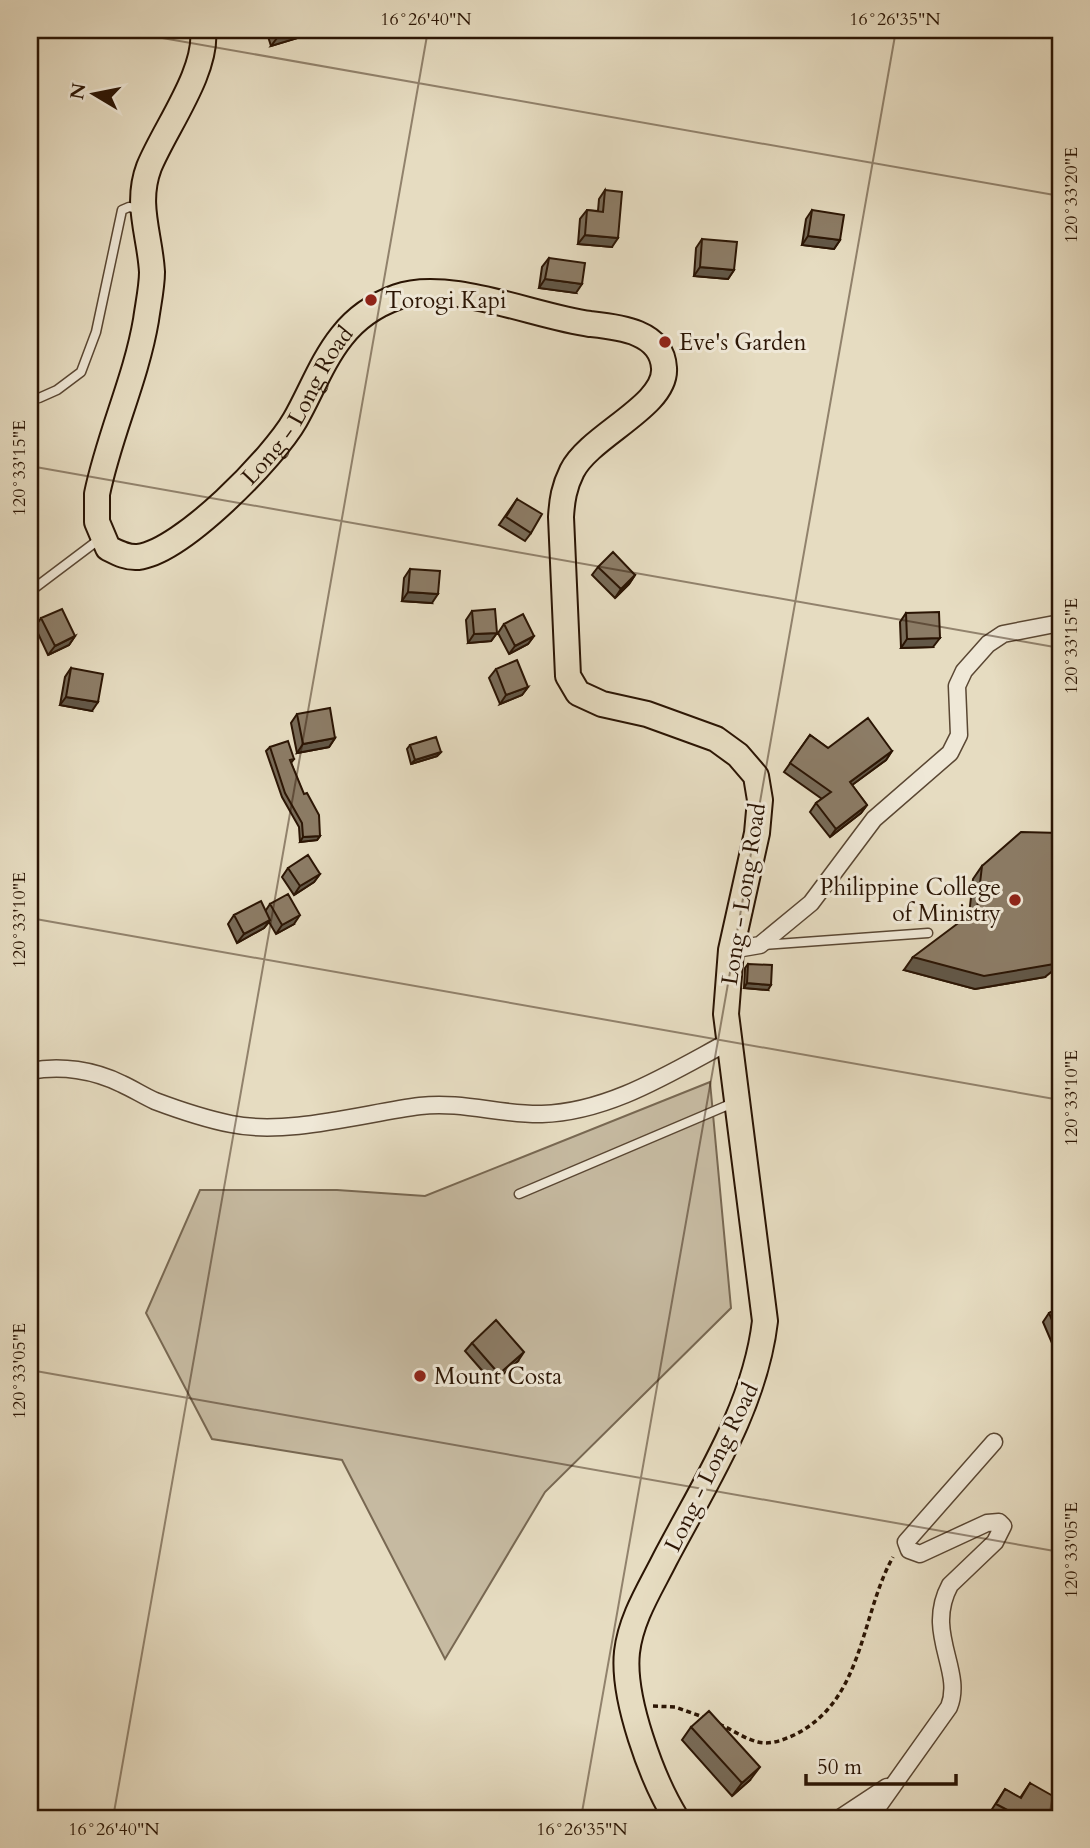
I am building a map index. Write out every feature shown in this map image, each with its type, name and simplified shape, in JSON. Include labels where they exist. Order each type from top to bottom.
[{"type":"main road","points":[[101,538],[96,509],[97,494],[145,323],[152,272],[142,209],[148,170],[199,64],[204,42],[203,30]]},
{"type":"main road","name":"Long - Long Road","points":[[101,538],[108,548],[118,554],[140,557],[187,530],[235,493],[295,421],[341,337],[360,316],[400,296],[417,293],[470,298],[561,319],[629,329],[655,344],[664,368],[659,392],[589,449],[573,469],[562,494],[568,676],[578,693],[602,704],[668,721],[716,739],[738,755],[756,776],[760,800],[757,833],[731,950],[726,1014],[765,1321],[762,1345],[757,1371],[733,1427],[637,1614],[627,1654],[633,1708],[666,1801],[676,1818]]},
{"type":"street","points":[[731,950],[760,945],[811,903],[874,819],[924,777],[956,745],[959,735],[957,685],[976,656],[1003,634],[1060,623]]},
{"type":"street","points":[[30,1071],[45,1068],[96,1073],[154,1100],[233,1125],[277,1125],[359,1119],[420,1106],[446,1105],[522,1114],[568,1112],[600,1104],[649,1084],[728,1042]]},
{"type":"street","points":[[870,1818],[944,1716],[953,1696],[941,1639],[945,1594],[950,1585],[995,1542],[1003,1526],[987,1523],[920,1555],[909,1550],[906,1542],[994,1442]]},
{"type":"street","points":[[839,1818],[897,1780]]},
{"type":"lane","points":[[39,398],[57,390],[81,372],[96,332],[122,210],[129,207],[142,209]]},
{"type":"lane","points":[[32,590],[101,538]]},
{"type":"lane","points":[[760,945],[791,945],[928,933]]},
{"type":"lane","points":[[519,1194],[736,1102]]},
{"type":"path","points":[[633,1708],[675,1707],[701,1715],[759,1742],[781,1741],[802,1731],[825,1713],[841,1691],[859,1655],[883,1574],[906,1542]]},
{"type":"shaded area","name":"Mount Costa","points":[[710,1082],[731,1308],[545,1492],[445,1659],[342,1460],[212,1439],[146,1313],[200,1190],[337,1190],[425,1196]]},
{"type":"building","points":[[275,30],[303,30],[277,38]]},
{"type":"building","points":[[605,190],[622,192],[618,238],[585,235],[587,210],[603,212]]},
{"type":"building","points":[[812,210],[844,215],[840,240],[808,236]]},
{"type":"building","points":[[702,239],[737,242],[734,270],[700,267]]},
{"type":"building","points":[[549,258],[585,263],[582,284],[545,279]]},
{"type":"building","points":[[517,499],[542,514],[531,533],[506,517]]},
{"type":"building","points":[[613,552],[635,575],[621,589],[598,567]]},
{"type":"building","points":[[410,569],[440,571],[438,594],[408,592]]},
{"type":"building","points":[[62,609],[75,636],[55,646],[41,618]]},
{"type":"building","points":[[495,609],[497,633],[474,634],[472,611]]},
{"type":"building","points":[[939,612],[940,638],[907,639],[906,613]]},
{"type":"building","points":[[523,614],[534,636],[515,646],[504,624]]},
{"type":"building","points":[[517,660],[528,687],[506,695],[496,669]]},
{"type":"building","points":[[71,668],[103,674],[98,702],[66,697]]},
{"type":"building","points":[[330,708],[335,738],[303,744],[297,714]]},
{"type":"building","points":[[868,718],[892,751],[850,782],[867,805],[836,829],[816,803],[831,792],[790,763],[810,735],[828,748]]},
{"type":"building","points":[[436,737],[441,752],[415,760],[410,745]]},
{"type":"building","points":[[288,741],[294,759],[290,760],[304,794],[307,793],[319,815],[320,836],[303,837],[302,823],[285,793],[270,747]]},
{"type":"building","name":"Philippine College of Ministry","points":[[1021,832],[1060,833],[1060,959],[1054,964],[984,976],[913,957],[977,909],[982,866]]},
{"type":"building","points":[[308,855],[320,874],[300,886],[288,868]]},
{"type":"building","points":[[288,894],[300,915],[282,925],[270,904]]},
{"type":"building","points":[[261,901],[270,920],[244,934],[234,915]]},
{"type":"building","points":[[748,964],[772,965],[771,985],[747,983]]},
{"type":"building","points":[[1060,1308],[1060,1339],[1049,1313]]},
{"type":"building","points":[[496,1320],[524,1352],[499,1374],[472,1343]]},
{"type":"building","points":[[709,1711],[760,1767],[742,1783],[691,1727]]},
{"type":"building","points":[[1030,1783],[1060,1800],[1060,1808],[1054,1818],[1010,1818],[1013,1813],[996,1804],[1005,1789],[1021,1798]]},
{"type":"place","name":"Torogi Kapi","points":[[371,300]]},
{"type":"place","name":"Eve's Garden","points":[[665,342]]},
{"type":"place","name":"Philippine College of Ministry","points":[[1015,900]]},
{"type":"place","name":"Mount Costa","points":[[420,1376]]}]
